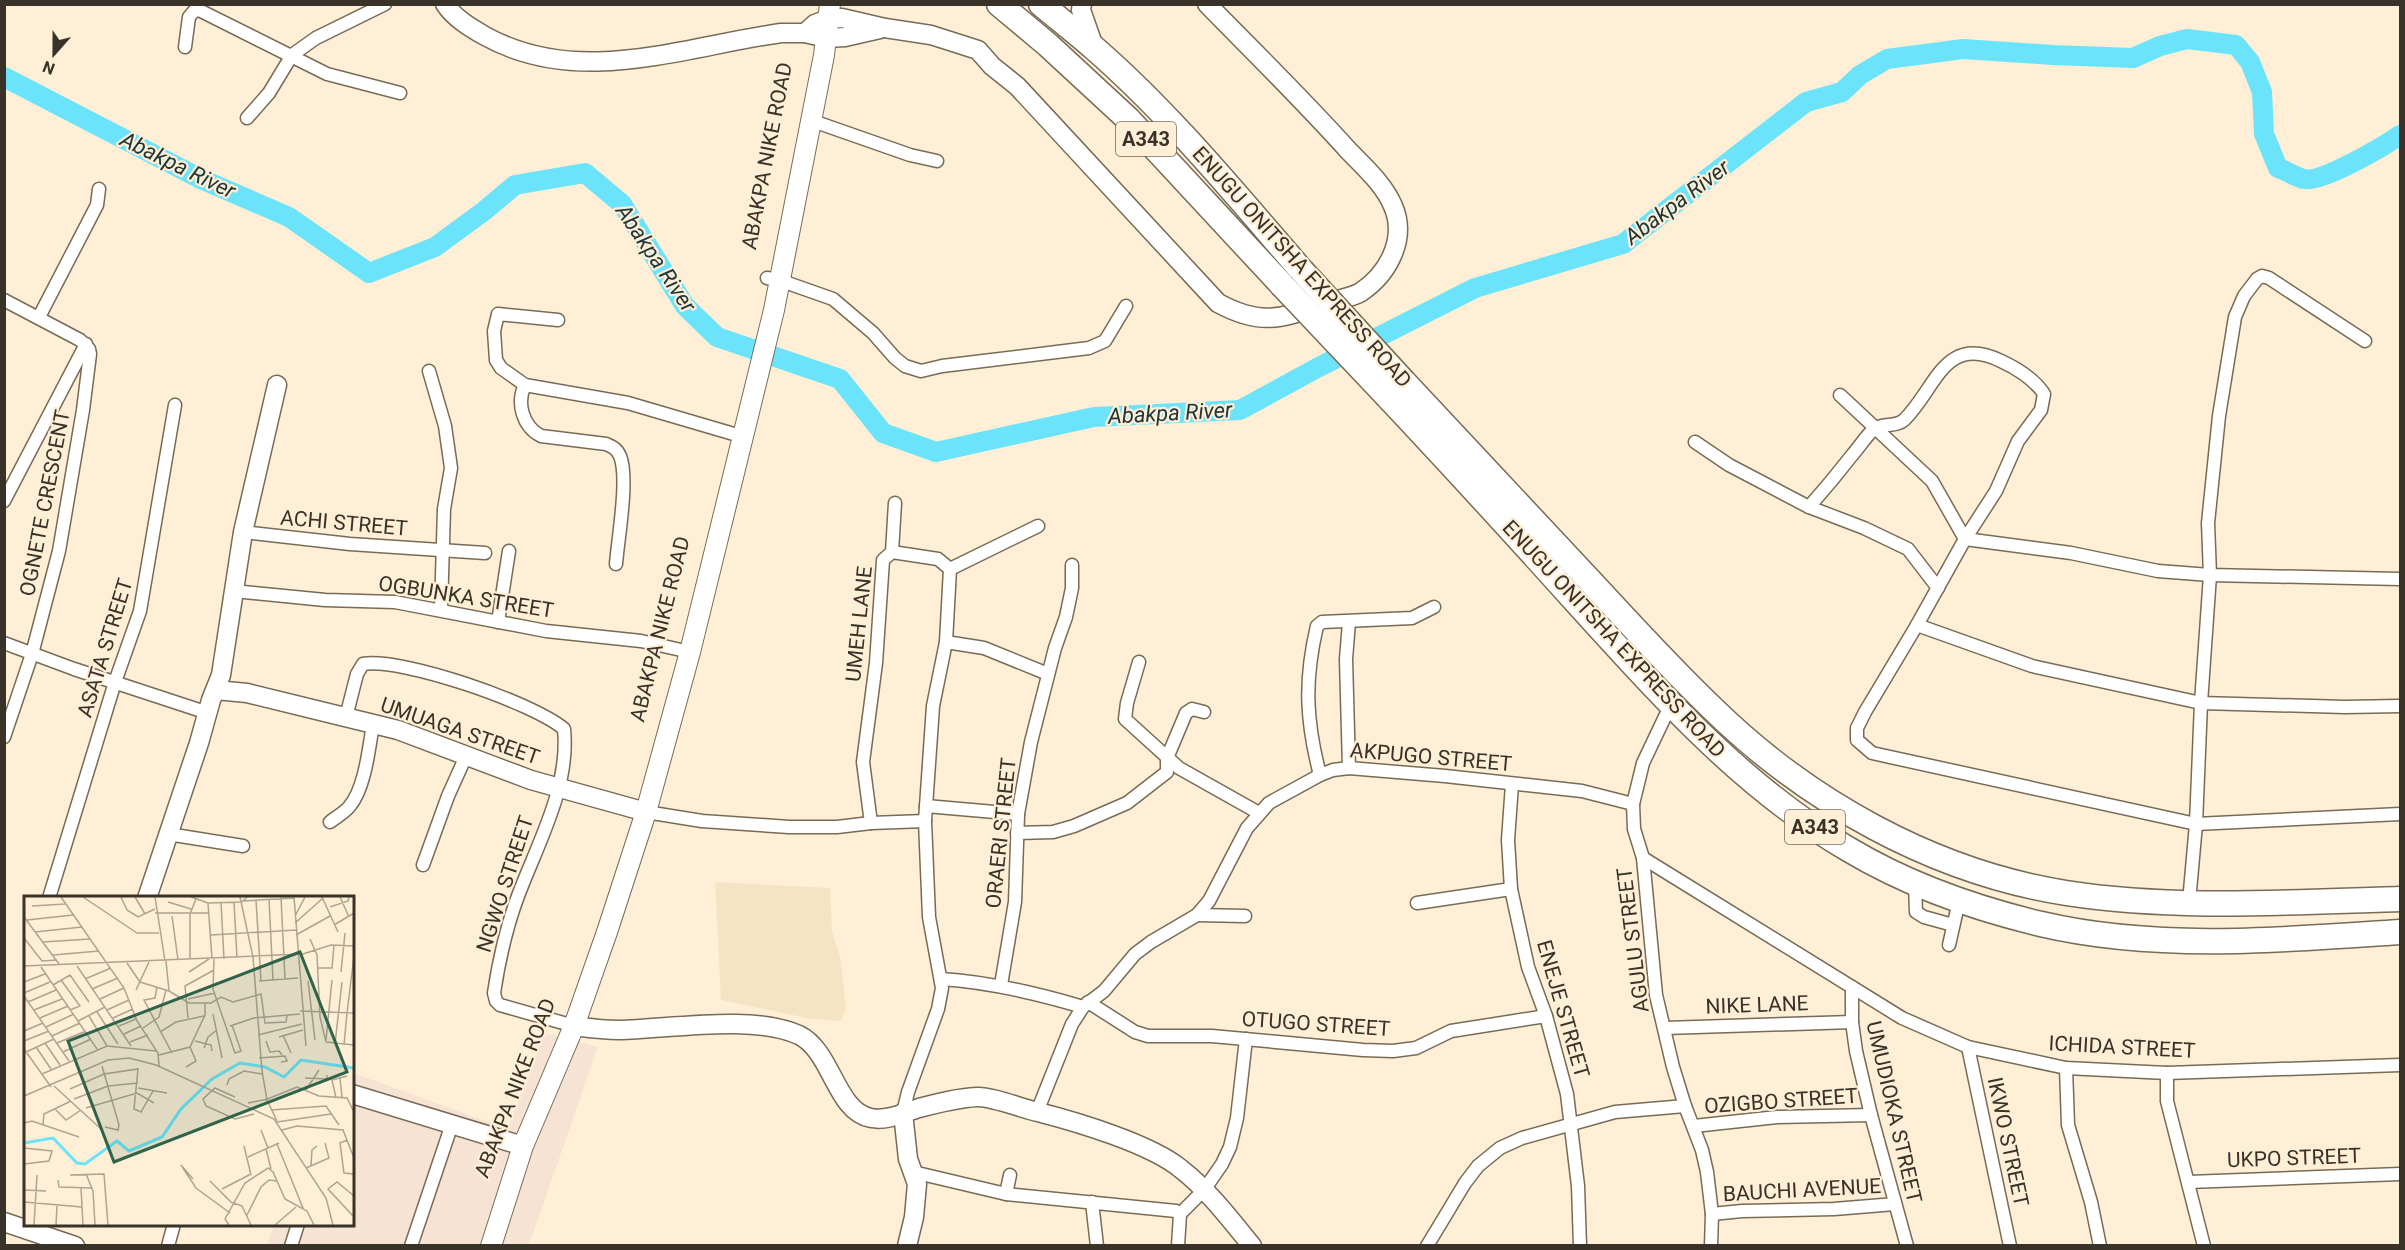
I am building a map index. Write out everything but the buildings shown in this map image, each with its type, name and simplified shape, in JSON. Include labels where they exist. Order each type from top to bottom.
[{"type":"highway","name":"ENUGU ONITSHA EXPRESS ROAD","points":[[999,4],[1048,45],[1128,119],[1282,285],[1396,390],[1629,622],[1713,710],[1802,783],[1844,810],[1902,840],[1967,868],[2066,893],[2189,902],[2400,899]]},
{"type":"highway","name":"ENUGU ONITSHA EXPRESS ROAD","points":[[1041,4],[1095,48],[1202,155],[1302,271],[1396,390],[1671,704],[1693,728],[1784,807],[1848,849],[1915,884],[1959,901],[2043,924],[2110,935],[2187,940],[2253,940],[2400,932]]},
{"type":"main road","name":"ABAKPA NIKE ROAD","points":[[773,279],[824,55],[820,20]]},
{"type":"main road","name":"ABAKPA NIKE ROAD","points":[[482,1245],[519,1145],[569,1025],[642,811],[685,651],[751,386],[820,20]]},
{"type":"main road","name":"ABAKPA NIKE ROAD","points":[[491,1245],[519,1145]]},
{"type":"street","points":[[247,118],[269,93],[292,55],[316,38],[385,4]]},
{"type":"street","points":[[445,4],[464,23],[497,43],[536,57],[558,61],[627,60],[781,33],[820,20],[846,37],[885,28],[931,35],[978,50],[992,66],[1024,94],[1218,303],[1237,314],[1260,319],[1287,316],[1359,293],[1378,278],[1392,257],[1399,231],[1394,206],[1383,188],[1323,122],[1207,4]]},
{"type":"street","points":[[1082,4],[1081,10],[1095,48]]},
{"type":"street","points":[[184,47],[189,17],[194,11],[199,10],[327,74],[400,93]]},
{"type":"street","points":[[810,120],[910,155],[937,161]]},
{"type":"street","points":[[39,317],[97,205],[99,189]]},
{"type":"street","points":[[2189,902],[2196,824],[2201,702],[2210,575],[2208,523],[2219,416],[2235,317],[2244,296],[2262,276],[2270,278],[2365,341]]},
{"type":"street","points":[[773,279],[833,299],[873,333],[895,358],[905,366],[921,370],[1089,348],[1105,341],[1126,306]]},
{"type":"street","points":[[4,501],[86,344],[39,317],[5,302]]},
{"type":"street","points":[[558,320],[498,314],[494,331],[496,360],[501,368],[525,386],[628,403],[738,435]]},
{"type":"street","name":"OGNETE CRESCENT","points":[[4,737],[32,654],[55,570],[74,471],[90,354],[86,344]]},
{"type":"street","points":[[1809,507],[1875,428],[1902,423],[1924,396],[1943,366],[1961,354],[1971,352],[1991,356],[2008,364],[2039,387],[2044,394],[2041,410],[2018,441],[1996,491],[1965,539],[1857,728],[1857,740],[1872,753],[2196,824],[2400,814]]},
{"type":"street","points":[[429,371],[445,426],[451,468],[444,509],[441,609]]},
{"type":"street","points":[[147,896],[221,675],[243,532],[277,385]]},
{"type":"street","points":[[525,386],[521,393],[520,404],[534,432],[541,436],[606,444],[614,447],[619,454],[623,477],[616,564]]},
{"type":"street","points":[[1840,394],[1932,481],[1965,539]]},
{"type":"street","name":"ASATA STREET","points":[[49,896],[115,682],[140,610],[175,405]]},
{"type":"street","points":[[1695,442],[1729,465],[1809,507],[1864,528],[1908,549],[1938,588]]},
{"type":"street","points":[[892,552],[895,503]]},
{"type":"street","points":[[907,1245],[914,1217],[916,1184],[908,1159],[903,1113],[908,1092],[938,1009],[941,979],[930,917],[925,821],[933,706],[946,642],[950,569],[1038,526]]},
{"type":"street","name":"ACHI STREET","points":[[243,532],[350,544],[484,553]]},
{"type":"street","points":[[1965,539],[2071,553],[2158,571],[2210,575],[2400,579]]},
{"type":"street","points":[[498,622],[509,551]]},
{"type":"street","name":"UMEH LANE","points":[[871,823],[863,762],[876,663],[883,560],[892,552],[938,559],[950,569]]},
{"type":"street","name":"ORAERI STREET","points":[[1001,986],[1015,902],[1018,814],[1031,742],[1048,674],[1066,617],[1072,588],[1072,565]]},
{"type":"street","name":"OGBUNKA STREET","points":[[234,591],[326,600],[396,602],[546,631],[641,641],[685,651]]},
{"type":"street","points":[[1320,775],[1308,722],[1308,678],[1317,626],[1322,622],[1412,618],[1434,607]]},
{"type":"street","points":[[1348,622],[1346,659],[1349,768]]},
{"type":"street","points":[[1917,625],[2032,666],[2201,702],[2345,707],[2400,706]]},
{"type":"street","points":[[946,642],[984,648],[1048,674]]},
{"type":"street","points":[[4,643],[208,713]]},
{"type":"street","points":[[1139,662],[1125,718],[1167,761],[1259,813]]},
{"type":"street","name":"UMUAGA STREET","points":[[346,717],[357,674],[363,664],[369,663],[404,668],[506,697],[553,719],[564,729],[566,750],[558,789]]},
{"type":"street","name":"UMUAGA STREET","points":[[216,690],[247,693],[416,735],[466,756],[558,789],[642,811]]},
{"type":"street","name":"AGULU STREET","points":[[1671,704],[1643,763],[1633,804],[1634,829],[1643,858],[1656,995],[1685,1106],[1705,1161],[1712,1214],[1711,1245]]},
{"type":"street","points":[[1017,833],[1053,832],[1074,826],[1127,803],[1167,772],[1167,761],[1186,713],[1192,709],[1204,712]]},
{"type":"street","points":[[330,822],[348,808],[354,799],[364,771],[373,724]]},
{"type":"street","points":[[423,865],[448,796],[466,756]]},
{"type":"street","name":"AKPUGO STREET","points":[[1037,1112],[1072,1024],[1086,1005],[1104,991],[1135,954],[1197,915],[1209,901],[1247,828],[1269,803],[1320,775],[1333,770],[1349,768],[1582,791],[1633,804]]},
{"type":"street","name":"ENEJE STREET","points":[[1512,784],[1508,840],[1511,889],[1528,967],[1546,1016],[1567,1094],[1578,1186],[1580,1245]]},
{"type":"street","name":"NGWO STREET","points":[[558,789],[502,946],[494,993],[500,1005],[569,1025]]},
{"type":"street","points":[[926,806],[1018,814]]},
{"type":"street","points":[[642,811],[702,821],[789,827],[837,827],[925,821]]},
{"type":"street","points":[[168,834],[243,846]]},
{"type":"street","name":"ICHIDA STREET","points":[[1643,858],[1902,1018],[1968,1047],[2066,1068],[2167,1073],[2400,1065]]},
{"type":"street","points":[[1915,884],[1916,912],[1924,917],[1953,925]]},
{"type":"street","points":[[1417,903],[1511,889]]},
{"type":"street","points":[[1949,945],[1959,901]]},
{"type":"street","points":[[1197,915],[1245,916]]},
{"type":"street","name":"OTUGO STREET","points":[[941,979],[1001,986],[1086,1005],[1135,1032],[1148,1036],[1212,1036],[1393,1051],[1416,1048],[1451,1031],[1546,1016]]},
{"type":"street","name":"UMUDIOKA STREET","points":[[1852,987],[1851,1022],[1871,1115],[1907,1245]]},
{"type":"street","name":"NIKE LANE","points":[[1665,1029],[1851,1022]]},
{"type":"street","points":[[569,1025],[619,1030],[742,1024],[798,1035],[813,1045],[827,1064],[847,1102],[858,1113],[869,1118],[885,1119],[943,1102],[980,1097],[1087,1127],[1162,1156],[1180,1168],[1204,1190],[1252,1245]]},
{"type":"street","points":[[1178,1245],[1180,1214],[1204,1190],[1222,1164],[1230,1146],[1237,1118],[1246,1039]]},
{"type":"street","name":"IKWO STREET","points":[[1968,1047],[2010,1245]]},
{"type":"street","points":[[2066,1068],[2068,1125],[2091,1203],[2100,1245]]},
{"type":"street","points":[[2167,1073],[2167,1101],[2190,1182],[2204,1245]]},
{"type":"street","points":[[354,1095],[519,1145]]},
{"type":"street","points":[[1427,1245],[1465,1183],[1478,1166],[1500,1148],[1522,1138],[1615,1112],[1685,1106]]},
{"type":"street","name":"OZIGBO STREET","points":[[1694,1126],[1777,1117],[1871,1115]]},
{"type":"street","points":[[411,1245],[452,1124]]},
{"type":"street","points":[[913,1172],[1006,1194],[1176,1211],[1180,1214]]},
{"type":"street","name":"UKPO STREET","points":[[2190,1182],[2400,1174]]},
{"type":"street","points":[[1006,1194],[1010,1175]]},
{"type":"street","points":[[1092,1202],[1097,1245]]},
{"type":"street","name":"BAUCHI AVENUE","points":[[1712,1214],[1895,1204]]},
{"type":"street","points":[[4,1222],[75,1245]]},
{"type":"street","points":[[168,1245],[173,1226]]},
{"type":"street","points":[[291,1245],[297,1226]]},
{"type":"shaded area","points":[[715,882],[830,888],[832,931],[841,961],[846,1009],[841,1021],[811,1019],[721,1000]]},
{"type":"shaded area","points":[[545,1033],[598,1047],[529,1245],[267,1246],[274,1226],[354,1226],[354,1073],[508,1129]]},
{"type":"waterway","name":"Abakpa River","points":[[4,77],[201,179],[289,217],[369,273],[435,247],[515,185],[585,173],[622,204],[685,306],[717,337],[840,379],[883,433],[936,452],[1094,417],[1240,410],[1475,288],[1623,244],[1806,102],[1842,92],[1860,75],[1887,59],[1963,49],[2133,58],[2160,46],[2187,39],[2236,45],[2250,62],[2262,92],[2264,134],[2278,168],[2304,179],[2313,179],[2353,163],[2400,135]]}]
